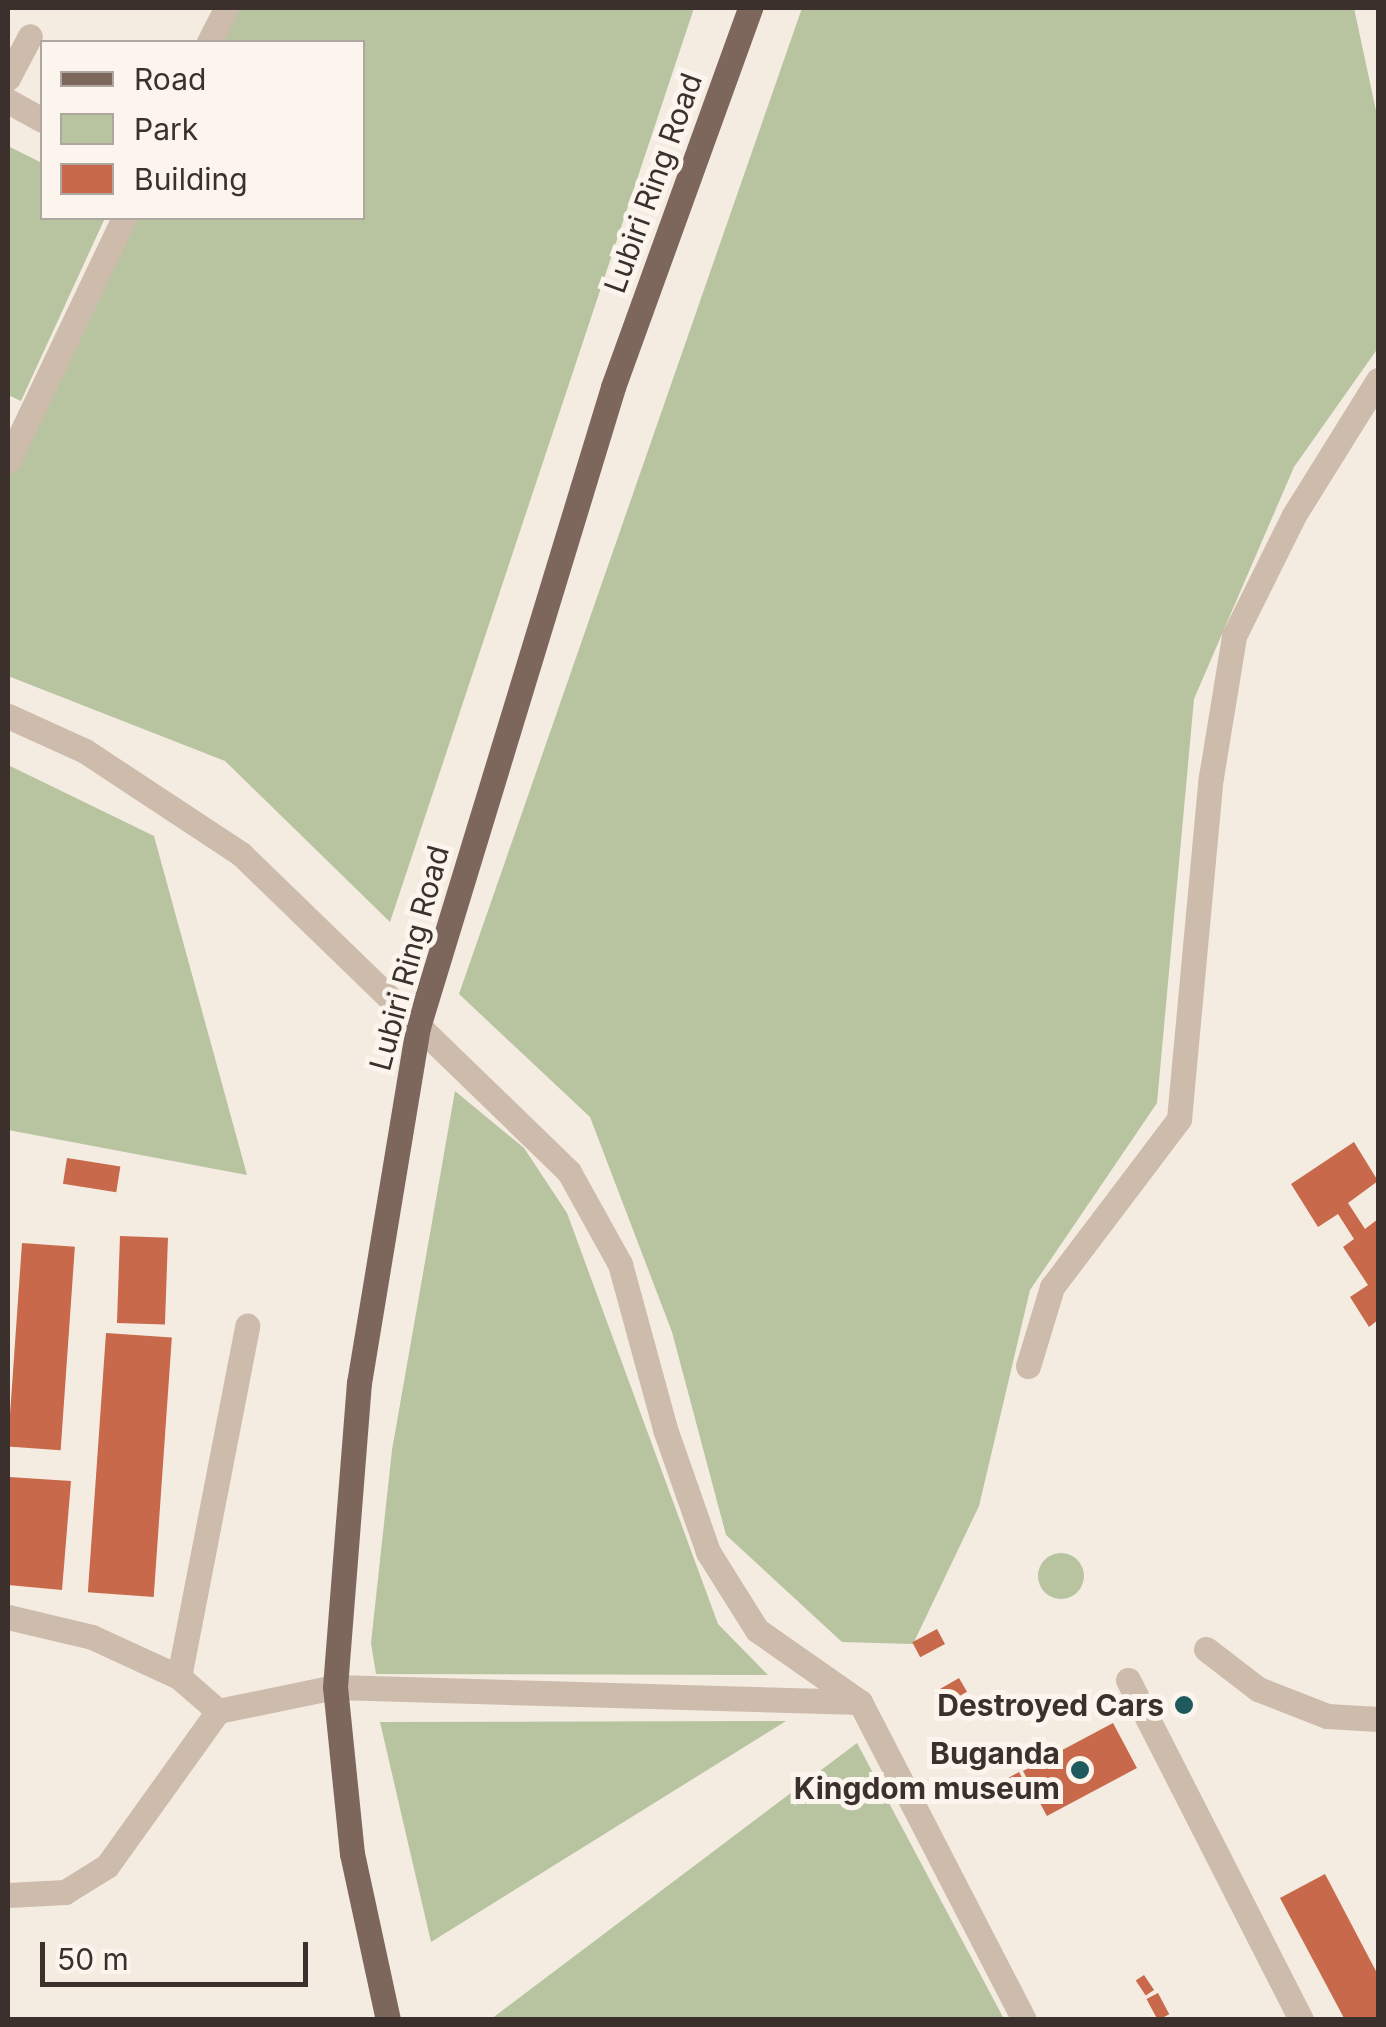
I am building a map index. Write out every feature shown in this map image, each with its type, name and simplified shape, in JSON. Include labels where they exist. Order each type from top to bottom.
[{"type":"main road","name":"Lubiri Ring Road","points":[[388,2020],[352,1854],[334,1687],[359,1383],[418,1027],[612,387],[750,8]]},
{"type":"street","points":[[210,40],[226,8]]},
{"type":"street","points":[[8,78],[30,36]]},
{"type":"street","points":[[8,101],[40,119]]},
{"type":"street","points":[[8,461],[123,220]]},
{"type":"street","points":[[1028,1366],[1052,1287],[1179,1120],[1212,777],[1234,636],[1294,516],[1378,380]]},
{"type":"street","points":[[8,716],[85,751],[241,854],[418,1027],[454,1068],[569,1172],[620,1264],[665,1429],[708,1552],[757,1630],[860,1702],[1024,2020]]},
{"type":"street","points":[[179,1677],[247,1326]]},
{"type":"street","points":[[8,1617],[92,1637],[179,1677],[218,1711]]},
{"type":"street","points":[[1206,1650],[1258,1690],[1328,1716],[1378,1720]]},
{"type":"street","points":[[1128,1680],[1302,2020]]},
{"type":"street","points":[[8,1895],[65,1892],[106,1866],[218,1711],[334,1687],[860,1702]]},
{"type":"green space","points":[[229,8],[694,8],[390,922],[225,761],[8,676],[8,472],[127,220],[365,220],[365,40],[213,40]]},
{"type":"green space","points":[[802,8],[1354,8],[1378,120],[1378,348],[1294,467],[1194,699],[1157,1103],[1030,1290],[979,1506],[913,1644],[842,1642],[726,1535],[672,1332],[590,1117],[459,994]]},
{"type":"green space","points":[[8,146],[40,162],[40,220],[104,220],[21,401],[8,395]]},
{"type":"green space","points":[[8,765],[154,836],[247,1175],[8,1130]]},
{"type":"green space","points":[[455,1091],[524,1148],[567,1213],[718,1624],[768,1675],[376,1674],[371,1643],[392,1450]]},
{"type":"green space","points":[[1061,1553],[1077,1560],[1084,1576],[1077,1592],[1061,1599],[1045,1592],[1038,1576],[1045,1560]]},
{"type":"green space","points":[[786,1721],[431,1942],[380,1722]]},
{"type":"green space","points":[[857,1743],[1004,2019],[491,2019]]},
{"type":"building","points":[[1354,1142],[1378,1181],[1348,1203],[1365,1229],[1378,1219],[1378,1320],[1369,1327],[1350,1297],[1368,1285],[1343,1247],[1354,1239],[1338,1214],[1318,1227],[1291,1184]]},
{"type":"building","points":[[67,1158],[120,1166],[116,1192],[63,1184]]},
{"type":"building","points":[[120,1236],[168,1238],[165,1325],[117,1323]]},
{"type":"building","points":[[22,1243],[75,1247],[61,1450],[8,1447]]},
{"type":"building","points":[[106,1333],[172,1338],[154,1597],[88,1592]]},
{"type":"building","points":[[9,1477],[71,1481],[62,1590],[8,1585]]},
{"type":"building","points":[[937,1629],[945,1644],[920,1657],[912,1642]]},
{"type":"building","points":[[959,1678],[967,1692],[942,1706],[934,1692]]},
{"type":"building","name":"Buganda Kingdom museum","points":[[1113,1723],[1137,1768],[1047,1816],[1023,1771]]},
{"type":"building","points":[[1019,1772],[1028,1788],[1013,1796],[1004,1780]]},
{"type":"building","points":[[1325,1874],[1378,1975],[1378,2020],[1345,2020],[1280,1898]]},
{"type":"building","points":[[1144,1975],[1154,1990],[1146,1996],[1136,1981]]},
{"type":"building","points":[[1158,1993],[1169,2014],[1158,2020],[1147,1999]]},
{"type":"place","name":"Destroyed Cars","points":[[1184,1705]]},
{"type":"place","name":"Buganda Kingdom museum","points":[[1080,1770]]}]
